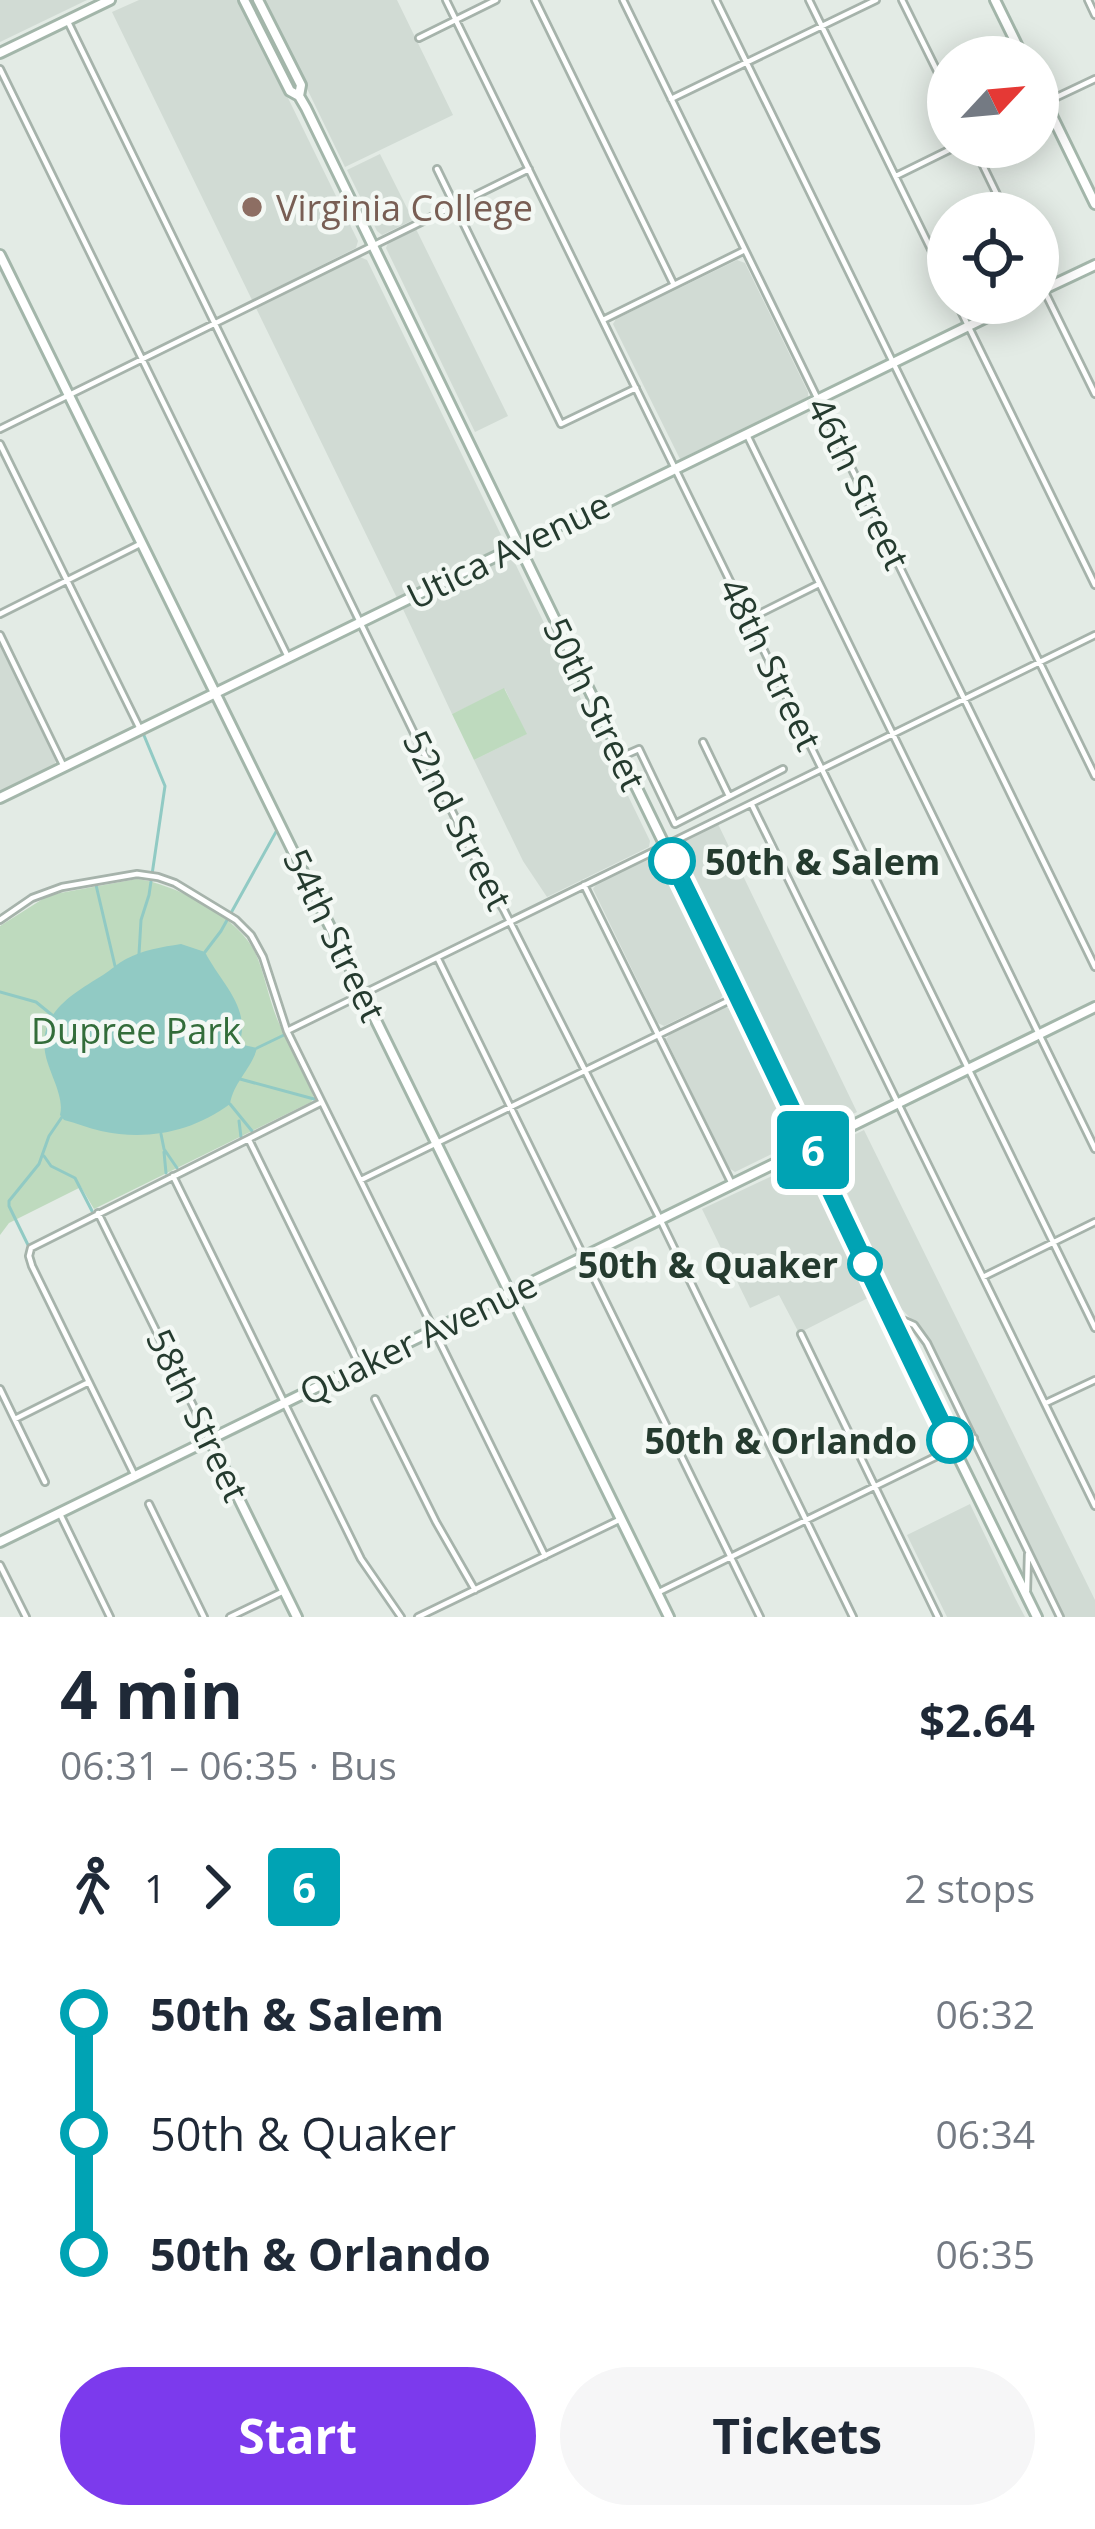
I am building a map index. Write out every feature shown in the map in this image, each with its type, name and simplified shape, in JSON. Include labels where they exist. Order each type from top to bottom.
[{"type":"main road","points":[[0,53],[110,0]]},
{"type":"main road","name":"50th Street","points":[[244,0],[290,91],[299,96],[1037,1617]]},
{"type":"main road","name":"50th Street","points":[[258,0],[301,85],[299,96]]},
{"type":"main road","points":[[995,0],[1013,36]]},
{"type":"main road","points":[[1059,137],[1095,204]]},
{"type":"main road","name":"54th Street","points":[[0,255],[669,1617]]},
{"type":"main road","points":[[1059,282],[1095,265]]},
{"type":"main road","name":"Utica Avenue","points":[[0,798],[973,324]]},
{"type":"main road","name":"Quaker Avenue","points":[[0,1542],[1095,1007]]},
{"type":"main road","name":"58th Street","points":[[210,1439],[297,1617]]},
{"type":"street","name":"48th Street","points":[[446,0],[1095,1328]]},
{"type":"street","points":[[419,38],[496,0]]},
{"type":"street","points":[[535,0],[674,285]]},
{"type":"street","name":"46th Street","points":[[623,0],[1095,967]]},
{"type":"street","points":[[716,0],[1095,776]]},
{"type":"street","points":[[809,0],[927,240]]},
{"type":"street","points":[[671,99],[876,0]]},
{"type":"street","points":[[902,0],[927,51]]},
{"type":"street","points":[[1088,0],[1095,15]]},
{"type":"street","name":"52nd Street","points":[[67,21],[484,878],[660,1219],[853,1617]]},
{"type":"street","points":[[0,69],[288,657]]},
{"type":"street","points":[[1059,97],[1095,79]]},
{"type":"street","points":[[896,176],[927,161]]},
{"type":"street","points":[[437,169],[561,424],[636,388]]},
{"type":"street","points":[[0,429],[529,170]]},
{"type":"street","points":[[603,320],[745,250]]},
{"type":"street","points":[[1058,324],[1095,394]]},
{"type":"street","points":[[969,326],[1095,585]]},
{"type":"street","points":[[747,435],[1095,1150]]},
{"type":"street","points":[[0,444],[140,729]]},
{"type":"street","points":[[0,614],[142,543]]},
{"type":"street","points":[[749,619],[819,584]]},
{"type":"street","points":[[0,634],[64,766]]},
{"type":"street","points":[[287,1031],[1095,635]]},
{"type":"street","points":[[703,742],[729,796]]},
{"type":"street","points":[[621,757],[639,749],[675,824],[783,769]]},
{"type":"street","points":[[757,782],[764,798]]},
{"type":"street","points":[[752,804],[1095,1506]]},
{"type":"street","points":[[708,807],[715,821]]},
{"type":"street","points":[[0,920],[47,890],[137,874],[175,883],[250,933],[263,957],[287,1031],[545,1556]]},
{"type":"street","points":[[584,885],[732,1184]]},
{"type":"street","points":[[437,956],[760,1617]]},
{"type":"street","points":[[362,1180],[738,996]]},
{"type":"street","points":[[135,1476],[29,1254],[34,1245],[323,1102]]},
{"type":"street","points":[[248,1139],[360,1366]]},
{"type":"street","points":[[173,1176],[361,1559],[401,1617]]},
{"type":"street","name":"58th Street","points":[[98,1213],[210,1439]]},
{"type":"street","points":[[983,1277],[1095,1222]]},
{"type":"street","name":"50th Street","points":[[888,1314],[920,1331],[1060,1617]]},
{"type":"street","points":[[801,1334],[938,1617]]},
{"type":"street","points":[[1045,1404],[1095,1380]]},
{"type":"street","points":[[15,1419],[89,1382]]},
{"type":"street","points":[[0,1389],[45,1482]]},
{"type":"street","points":[[375,1399],[475,1590]]},
{"type":"street","points":[[657,1593],[974,1438]]},
{"type":"street","points":[[149,1504],[204,1617]]},
{"type":"street","points":[[59,1513],[110,1617]]},
{"type":"street","points":[[418,1617],[621,1519]]},
{"type":"street","points":[[1027,1596],[1028,1550]]},
{"type":"street","points":[[0,1564],[26,1617]]},
{"type":"street","points":[[230,1617],[284,1591]]},
{"type":"street","points":[[435,1609],[439,1617]]},
{"type":"shaded area","points":[[0,0],[87,0],[0,42]]},
{"type":"shaded area","points":[[139,0],[240,0],[358,241],[356,248],[252,300],[112,12]]},
{"type":"shaded area","points":[[264,0],[397,0],[453,115],[345,167]]},
{"type":"shaded area","points":[[380,154],[413,220],[382,235],[347,170]]},
{"type":"shaded area","points":[[416,229],[508,416],[475,432],[386,248]]},
{"type":"shaded area","points":[[360,257],[367,260],[504,541],[397,598],[256,308]]},
{"type":"shaded area","points":[[737,260],[745,263],[808,397],[680,459],[613,324]]},
{"type":"shaded area","points":[[512,557],[650,841],[649,847],[547,897],[523,861],[474,760],[526,734],[505,689],[452,714],[402,607]]},
{"type":"shaded area","points":[[0,645],[56,761],[53,767],[0,792]]},
{"type":"shaded area","points":[[718,824],[857,1112],[822,1129],[813,1125],[679,850],[680,842]]},
{"type":"shaded area","points":[[652,856],[659,859],[724,993],[664,1026],[658,1023],[593,889]]},
{"type":"shaded area","points":[[724,1007],[734,1013],[791,1140],[735,1172],[666,1039]]},
{"type":"shaded area","points":[[864,1130],[1095,1600],[1095,1617],[1065,1617],[927,1336],[896,1303],[829,1152],[831,1146]]},
{"type":"shaded area","points":[[802,1162],[808,1166],[868,1298],[799,1333],[779,1295],[750,1308],[702,1209]]},
{"type":"shaded area","points":[[970,1504],[1025,1617],[947,1617],[907,1535]]},
{"type":"green space","points":[[504,688],[527,734],[474,760],[452,714]]},
{"type":"green space","name":"Dupree Park","points":[[137,879],[169,887],[203,904],[245,937],[314,1098],[94,1209],[81,1187],[9,1223],[0,1235],[0,926],[49,895]]},
{"type":"water","points":[[181,944],[205,952],[238,1007],[239,1044],[257,1048],[230,1104],[185,1127],[152,1134],[118,1134],[64,1120],[45,1052],[53,1015],[70,997],[123,961]]},
{"type":"waterway","points":[[139,954],[165,786],[143,733]]},
{"type":"waterway","points":[[205,952],[277,830]]},
{"type":"waterway","points":[[96,885],[115,966]]},
{"type":"waterway","points":[[0,992],[36,1002],[52,1015]]},
{"type":"waterway","points":[[257,1048],[284,1035]]},
{"type":"waterway","points":[[240,1079],[314,1099]]},
{"type":"waterway","points":[[230,1104],[252,1131]]},
{"type":"waterway","points":[[28,1245],[9,1201],[39,1164],[62,1117]]},
{"type":"waterway","points":[[239,1121],[241,1137]]},
{"type":"waterway","points":[[161,1134],[164,1149],[177,1168]]},
{"type":"waterway","points":[[164,1152],[166,1173]]},
{"type":"waterway","points":[[44,1156],[51,1166],[75,1178],[92,1211]]},
{"type":"bus line","name":"6","points":[[672,861],[950,1440]]},
{"type":"place","name":"Virginia College","points":[[252,207]]},
{"type":"place","name":"50th & Salem","points":[[672,861]]},
{"type":"place","name":"50th & Quaker","points":[[865,1264]]},
{"type":"place","name":"50th & Orlando","points":[[950,1440]]}]
